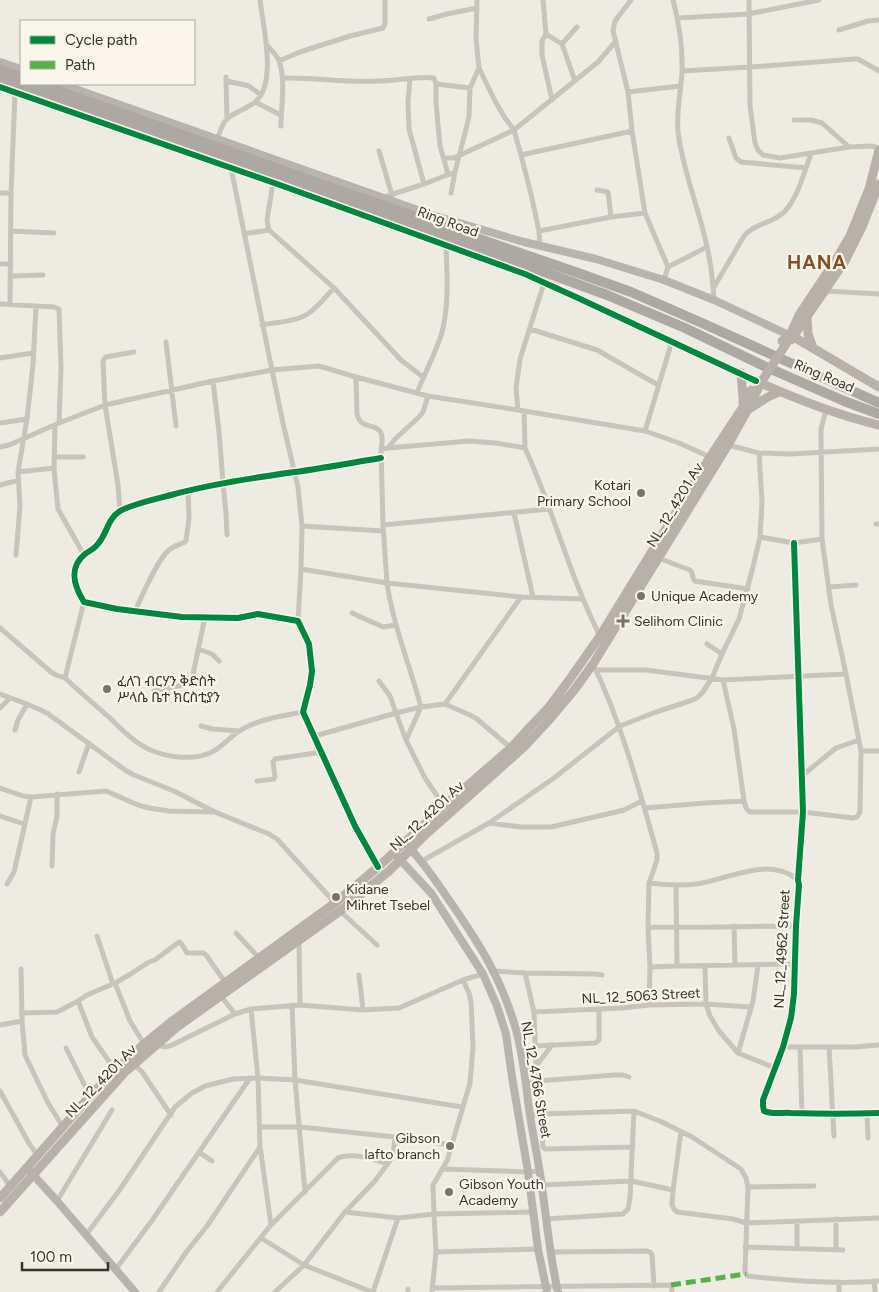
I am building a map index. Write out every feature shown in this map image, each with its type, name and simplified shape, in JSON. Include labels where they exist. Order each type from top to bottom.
[{"type":"highway","points":[[0,70],[20,77]]},
{"type":"highway","name":"Ring Road","points":[[0,78],[607,294],[685,328],[764,366],[879,414]]},
{"type":"highway","name":"Ring Road","points":[[42,85],[630,292],[879,404]]},
{"type":"main road","points":[[792,336],[802,310],[838,258],[850,236],[869,189],[879,149]]},
{"type":"main road","points":[[746,408],[759,381],[784,343],[807,318],[845,261],[878,189]]},
{"type":"main road","points":[[807,318],[808,334],[813,348]]},
{"type":"main road","points":[[792,336],[879,387]]},
{"type":"main road","points":[[741,373],[746,408]]},
{"type":"main road","points":[[759,381],[779,392],[826,410],[879,425]]},
{"type":"main road","points":[[746,408],[779,392]]},
{"type":"main road","name":"NL_12_4201 Av","points":[[0,1212],[30,1171],[134,1064],[177,1027],[299,941],[338,907],[378,867],[397,856],[524,747],[595,667],[658,558],[728,445],[746,408]]},
{"type":"main road","name":"NL_12_4201 Av","points":[[408,846],[444,806],[510,748],[549,707],[567,684],[600,636],[710,457],[746,408]]},
{"type":"main road","name":"NL_12_4201 Av","points":[[0,1198],[10,1186],[30,1171],[38,1156],[90,1096],[144,1044],[225,982],[389,871],[397,856]]},
{"type":"street","points":[[227,119],[255,102],[266,85],[268,75],[266,45],[260,0]]},
{"type":"street","points":[[279,61],[300,52],[350,36],[383,28],[385,24],[385,0]]},
{"type":"street","points":[[477,0],[476,39],[479,68],[500,110],[514,130],[539,230],[540,246]]},
{"type":"street","points":[[543,0],[546,34],[542,41],[542,55],[552,100]]},
{"type":"street","points":[[630,0],[615,21],[614,31],[628,92],[645,213],[668,267],[664,280]]},
{"type":"street","points":[[673,0],[678,18],[681,44],[682,71],[678,132],[683,161],[707,247],[714,288],[714,300]]},
{"type":"street","points":[[749,0],[750,106],[755,143],[758,150],[763,155],[780,158],[848,147],[872,146],[879,149]]},
{"type":"street","points":[[678,18],[748,14],[819,0]]},
{"type":"street","points":[[429,19],[477,8]]},
{"type":"street","points":[[839,30],[868,21],[879,20]]},
{"type":"street","points":[[562,44],[577,27]]},
{"type":"street","points":[[546,34],[562,44],[575,81]]},
{"type":"street","points":[[444,158],[454,158],[514,130],[598,62],[616,41]]},
{"type":"street","points":[[266,45],[279,61],[282,78],[281,126]]},
{"type":"street","points":[[682,71],[751,68],[854,59],[879,70]]},
{"type":"street","points":[[0,62],[20,69]]},
{"type":"street","points":[[451,193],[469,116],[470,88],[479,68]]},
{"type":"street","points":[[282,78],[356,82],[380,82],[431,77],[435,79],[440,146],[448,174]]},
{"type":"street","points":[[217,139],[227,119],[227,79],[249,86],[261,95]]},
{"type":"street","points":[[410,79],[408,102],[409,129],[424,184]]},
{"type":"street","points":[[436,84],[470,88]]},
{"type":"street","points":[[64,85],[432,215],[540,246],[596,259],[664,280],[714,300],[792,336]]},
{"type":"street","points":[[628,92],[680,86]]},
{"type":"street","points":[[0,87],[525,274],[759,381]]},
{"type":"street","points":[[10,304],[11,193],[15,93]]},
{"type":"street","points":[[255,102],[281,114]]},
{"type":"street","points":[[794,120],[811,120],[822,123],[848,147]]},
{"type":"street","points":[[521,155],[632,131]]},
{"type":"street","points":[[729,138],[736,158],[741,162],[806,168]]},
{"type":"street","points":[[379,151],[392,195]]},
{"type":"street","points":[[714,288],[744,236],[787,210],[811,154]]},
{"type":"street","points":[[231,168],[262,325],[298,487],[302,526],[298,621],[309,644],[311,663],[310,685],[303,712],[355,826],[378,867]]},
{"type":"street","points":[[384,198],[455,172]]},
{"type":"street","points":[[273,183],[267,220],[269,230],[334,288],[401,360],[422,378]]},
{"type":"street","points":[[597,190],[608,192],[611,217]]},
{"type":"street","points":[[0,193],[11,193]]},
{"type":"street","points":[[539,230],[645,213]]},
{"type":"street","points":[[244,234],[269,230]]},
{"type":"street","points":[[11,231],[54,233]]},
{"type":"street","points":[[417,393],[443,328],[448,292],[446,246]]},
{"type":"street","points":[[668,267],[707,247]]},
{"type":"street","points":[[0,264],[11,264]]},
{"type":"street","points":[[11,276],[42,275]]},
{"type":"street","points":[[544,283],[520,359],[516,388],[526,448],[537,473],[582,599],[600,636]]},
{"type":"street","points":[[262,325],[306,315],[334,288]]},
{"type":"street","points":[[825,291],[879,294]]},
{"type":"street","points":[[0,304],[54,307],[59,309],[61,368],[54,457],[58,509],[84,555]]},
{"type":"street","points":[[16,555],[20,506],[18,472],[26,419],[36,306]]},
{"type":"street","points":[[530,329],[597,350],[658,385]]},
{"type":"street","points":[[645,432],[672,341]]},
{"type":"street","points":[[166,342],[176,426]]},
{"type":"street","points":[[120,511],[118,485],[105,405],[103,363],[104,358],[134,352]]},
{"type":"street","points":[[0,358],[33,353]]},
{"type":"street","points":[[0,448],[105,405],[272,370],[319,366],[428,396],[645,432],[678,443],[710,457]]},
{"type":"street","points":[[356,377],[358,419],[365,426],[375,428],[381,433],[385,448]]},
{"type":"street","points":[[213,381],[220,432],[227,535]]},
{"type":"street","points":[[406,740],[421,707],[389,599],[383,531],[381,458],[385,448],[423,412],[428,396]]},
{"type":"street","points":[[723,680],[734,729],[746,808],[750,812],[804,812],[853,818],[857,816],[860,812],[861,751],[831,605],[822,539],[821,429],[826,410]]},
{"type":"street","points":[[0,423],[26,419]]},
{"type":"street","points":[[385,448],[459,442],[496,443],[526,448]]},
{"type":"street","points":[[728,445],[759,453],[790,454],[879,449]]},
{"type":"street","points":[[422,861],[489,823],[554,778],[620,726],[697,698],[712,678],[739,619],[748,589],[760,537],[762,502],[759,453]]},
{"type":"street","points":[[54,457],[83,457]]},
{"type":"street","points":[[65,678],[84,602],[75,583],[75,570],[84,555],[96,547],[109,522],[120,511],[188,490],[381,458]]},
{"type":"street","points":[[18,472],[54,468]]},
{"type":"street","points":[[0,485],[19,480]]},
{"type":"street","points":[[135,611],[152,575],[166,552],[174,546],[186,542],[189,518],[188,490]]},
{"type":"street","points":[[383,525],[549,510]]},
{"type":"street","points":[[514,514],[533,597]]},
{"type":"street","points":[[302,526],[383,531]]},
{"type":"street","points":[[760,537],[794,543],[822,539]]},
{"type":"street","name":"NL_12_4962 Street","points":[[794,543],[804,812],[798,880],[791,1018],[762,1106],[764,1111],[768,1113],[802,1114]]},
{"type":"street","points":[[658,558],[690,570],[694,581],[748,589]]},
{"type":"street","points":[[301,569],[387,583],[521,597],[582,599]]},
{"type":"street","points":[[829,587],[856,585]]},
{"type":"street","points":[[445,704],[521,597]]},
{"type":"street","points":[[84,602],[117,609],[182,617],[238,618],[258,614],[298,621]]},
{"type":"street","points":[[352,613],[383,627],[396,626]]},
{"type":"street","points":[[154,691],[190,682],[205,617]]},
{"type":"street","points":[[0,628],[51,672],[65,678],[121,730],[153,751],[189,758],[204,755],[216,749],[239,731],[276,717],[303,712]]},
{"type":"street","points":[[707,644],[722,654]]},
{"type":"street","points":[[198,649],[212,654],[219,660]]},
{"type":"street","points":[[649,1005],[649,883],[657,860],[657,853],[620,726],[595,667],[646,670],[723,680],[846,674]]},
{"type":"street","points":[[379,681],[390,696],[406,740],[426,778],[444,806]]},
{"type":"street","points":[[0,694],[46,713],[134,775],[174,791],[215,812],[277,839],[338,907],[377,945]]},
{"type":"street","points":[[0,708],[10,698]]},
{"type":"street","points":[[15,730],[27,704]]},
{"type":"street","points":[[315,736],[396,713],[445,704],[477,719],[510,748]]},
{"type":"street","points":[[201,726],[212,729],[239,731]]},
{"type":"street","points":[[803,775],[836,748],[859,740]]},
{"type":"street","points":[[79,772],[89,743]]},
{"type":"street","points":[[861,751],[879,752]]},
{"type":"street","points":[[257,781],[274,779],[273,762],[275,759],[322,752]]},
{"type":"street","points":[[0,788],[30,797],[106,791],[149,808],[169,811],[215,812]]},
{"type":"street","points":[[52,866],[57,794]]},
{"type":"street","points":[[8,884],[14,872],[30,797]]},
{"type":"street","points":[[489,823],[536,828],[559,826],[624,810],[642,801]]},
{"type":"street","points":[[645,808],[744,801]]},
{"type":"street","points":[[0,816],[24,824]]},
{"type":"street","name":"NL_12_4766 Street","points":[[408,846],[422,861],[481,948],[507,1000],[517,1032],[542,1185],[550,1252],[558,1289]]},
{"type":"street","name":"NL_12_4766 Street","points":[[397,856],[431,893],[483,974],[497,1006],[506,1034],[538,1248],[546,1289]]},
{"type":"street","points":[[649,883],[676,886],[698,884],[756,869],[782,872],[798,880]]},
{"type":"street","points":[[676,886],[677,966]]},
{"type":"street","points":[[734,926],[735,965]]},
{"type":"street","points":[[648,927],[796,926]]},
{"type":"street","points":[[236,933],[259,958]]},
{"type":"street","points":[[97,936],[114,984],[130,1021],[144,1044]]},
{"type":"street","points":[[299,941],[300,1005]]},
{"type":"street","points":[[22,1013],[57,1012],[94,992],[114,984],[155,960],[179,942],[187,954],[206,955],[225,982]]},
{"type":"street","points":[[650,967],[795,964]]},
{"type":"street","points":[[738,1053],[753,1001],[758,965]]},
{"type":"street","points":[[705,966],[706,1004],[710,1016],[719,1031],[738,1053],[775,1068]]},
{"type":"street","points":[[21,968],[22,1021],[27,1063],[63,1127]]},
{"type":"street","points":[[494,971],[602,975]]},
{"type":"street","name":"NL_12_4766 Street","points":[[525,973],[534,1012],[536,1065],[543,1147],[545,1149],[633,1147]]},
{"type":"street","points":[[156,1045],[166,1047],[172,1045],[235,1014],[252,1008],[300,1005],[363,1010],[399,1008],[463,980],[483,974]]},
{"type":"street","points":[[359,975],[363,1010]]},
{"type":"street","points":[[463,980],[471,1002],[473,1047],[470,1083],[447,1161],[433,1185],[436,1252],[432,1290],[558,1289],[671,1285],[672,1292]]},
{"type":"street","points":[[221,996],[235,1014]]},
{"type":"street","points":[[78,1001],[92,1037],[115,1070]]},
{"type":"street","name":"NL_12_5063 Street","points":[[534,1012],[649,1005],[706,1004],[750,1007]]},
{"type":"street","points":[[292,1005],[295,1080],[305,1192]]},
{"type":"street","points":[[252,1008],[258,1078],[260,1146],[271,1225]]},
{"type":"street","points":[[535,1046],[595,1043],[600,1040],[599,1009]]},
{"type":"street","points":[[0,1025],[22,1021]]},
{"type":"street","points":[[536,1065],[552,1045]]},
{"type":"street","points":[[783,1047],[879,1045]]},
{"type":"street","points":[[800,1047],[802,1114],[879,1113]]},
{"type":"street","points":[[829,1047],[834,1136]]},
{"type":"street","points":[[66,1048],[90,1096]]},
{"type":"street","points":[[134,1064],[142,1072],[171,1115]]},
{"type":"street","points":[[526,1084],[538,1081],[614,1075],[629,1077]]},
{"type":"street","points":[[116,1269],[153,1219],[250,1078]]},
{"type":"street","points":[[86,1235],[175,1107],[192,1093],[205,1086],[233,1079],[295,1080],[462,1107]]},
{"type":"street","points":[[0,1090],[38,1156]]},
{"type":"street","points":[[58,1201],[112,1110]]},
{"type":"street","points":[[546,1219],[623,1214],[628,1209],[634,1111]]},
{"type":"street","points":[[530,1116],[540,1114],[634,1111],[692,1137],[741,1169],[746,1178],[748,1203],[745,1247],[746,1274],[748,1276],[776,1280],[876,1281],[875,1292]]},
{"type":"street","points":[[867,1114],[868,1138]]},
{"type":"street","points":[[260,1127],[300,1127],[452,1145]]},
{"type":"street","points":[[681,1132],[672,1205],[677,1212],[734,1219],[746,1223],[879,1218]]},
{"type":"street","points":[[275,1292],[304,1265],[345,1212],[374,1182],[392,1156],[395,1137]]},
{"type":"street","points":[[159,1292],[186,1251],[207,1226],[260,1146]]},
{"type":"street","points":[[199,1152],[212,1161]]},
{"type":"street","points":[[217,1292],[271,1225],[340,1157],[367,1157],[387,1164]]},
{"type":"street","points":[[442,1169],[539,1171]]},
{"type":"street","points":[[30,1171],[136,1292]]},
{"type":"street","points":[[0,1172],[10,1186]]},
{"type":"street","points":[[542,1185],[631,1182],[673,1190]]},
{"type":"street","points":[[748,1187],[814,1186]]},
{"type":"street","points":[[345,1212],[398,1218],[434,1214],[534,1212]]},
{"type":"street","points":[[261,1238],[304,1265],[372,1292],[398,1218]]},
{"type":"street","points":[[836,1219],[836,1250]]},
{"type":"street","points":[[797,1221],[797,1248]]},
{"type":"street","points":[[745,1247],[844,1250]]},
{"type":"street","points":[[436,1252],[538,1248]]},
{"type":"street","points":[[550,1252],[648,1251],[652,1255],[654,1286]]},
{"type":"street","points":[[839,1282],[839,1292]]},
{"type":"marked path","points":[[671,1285],[746,1274]]},
{"type":"cycle path","points":[[0,87],[280,185],[525,274],[756,381]]},
{"type":"cycle path","points":[[378,867],[355,826],[303,712],[312,671],[309,644],[298,621],[258,614],[238,618],[182,617],[117,609],[84,602],[74,577],[76,565],[100,541],[112,518],[120,511],[130,507],[212,485],[381,458]]},
{"type":"cycle path","points":[[794,543],[803,812],[798,880],[794,994],[791,1018],[783,1047],[763,1100],[763,1106],[764,1111],[774,1113],[879,1113]]},
{"type":"place","name":"Kotari Primary School","points":[[641,493]]},
{"type":"place","name":"Unique Academy","points":[[641,596]]},
{"type":"place","name":"Selihom Clinic","points":[[623,621]]},
{"type":"place","name":"ፈለገ ብርሃን ቅድስት ሥላሴ ቤተ ክርስቲያን","points":[[107,689]]},
{"type":"place","name":"Kidane Mihret Tsebel","points":[[336,897]]},
{"type":"place","name":"Gibson lafto branch","points":[[450,1146]]},
{"type":"place","name":"Gibson Youth Academy","points":[[449,1192]]},
{"type":"district","name":"HANA","points":[[817,262]]}]
